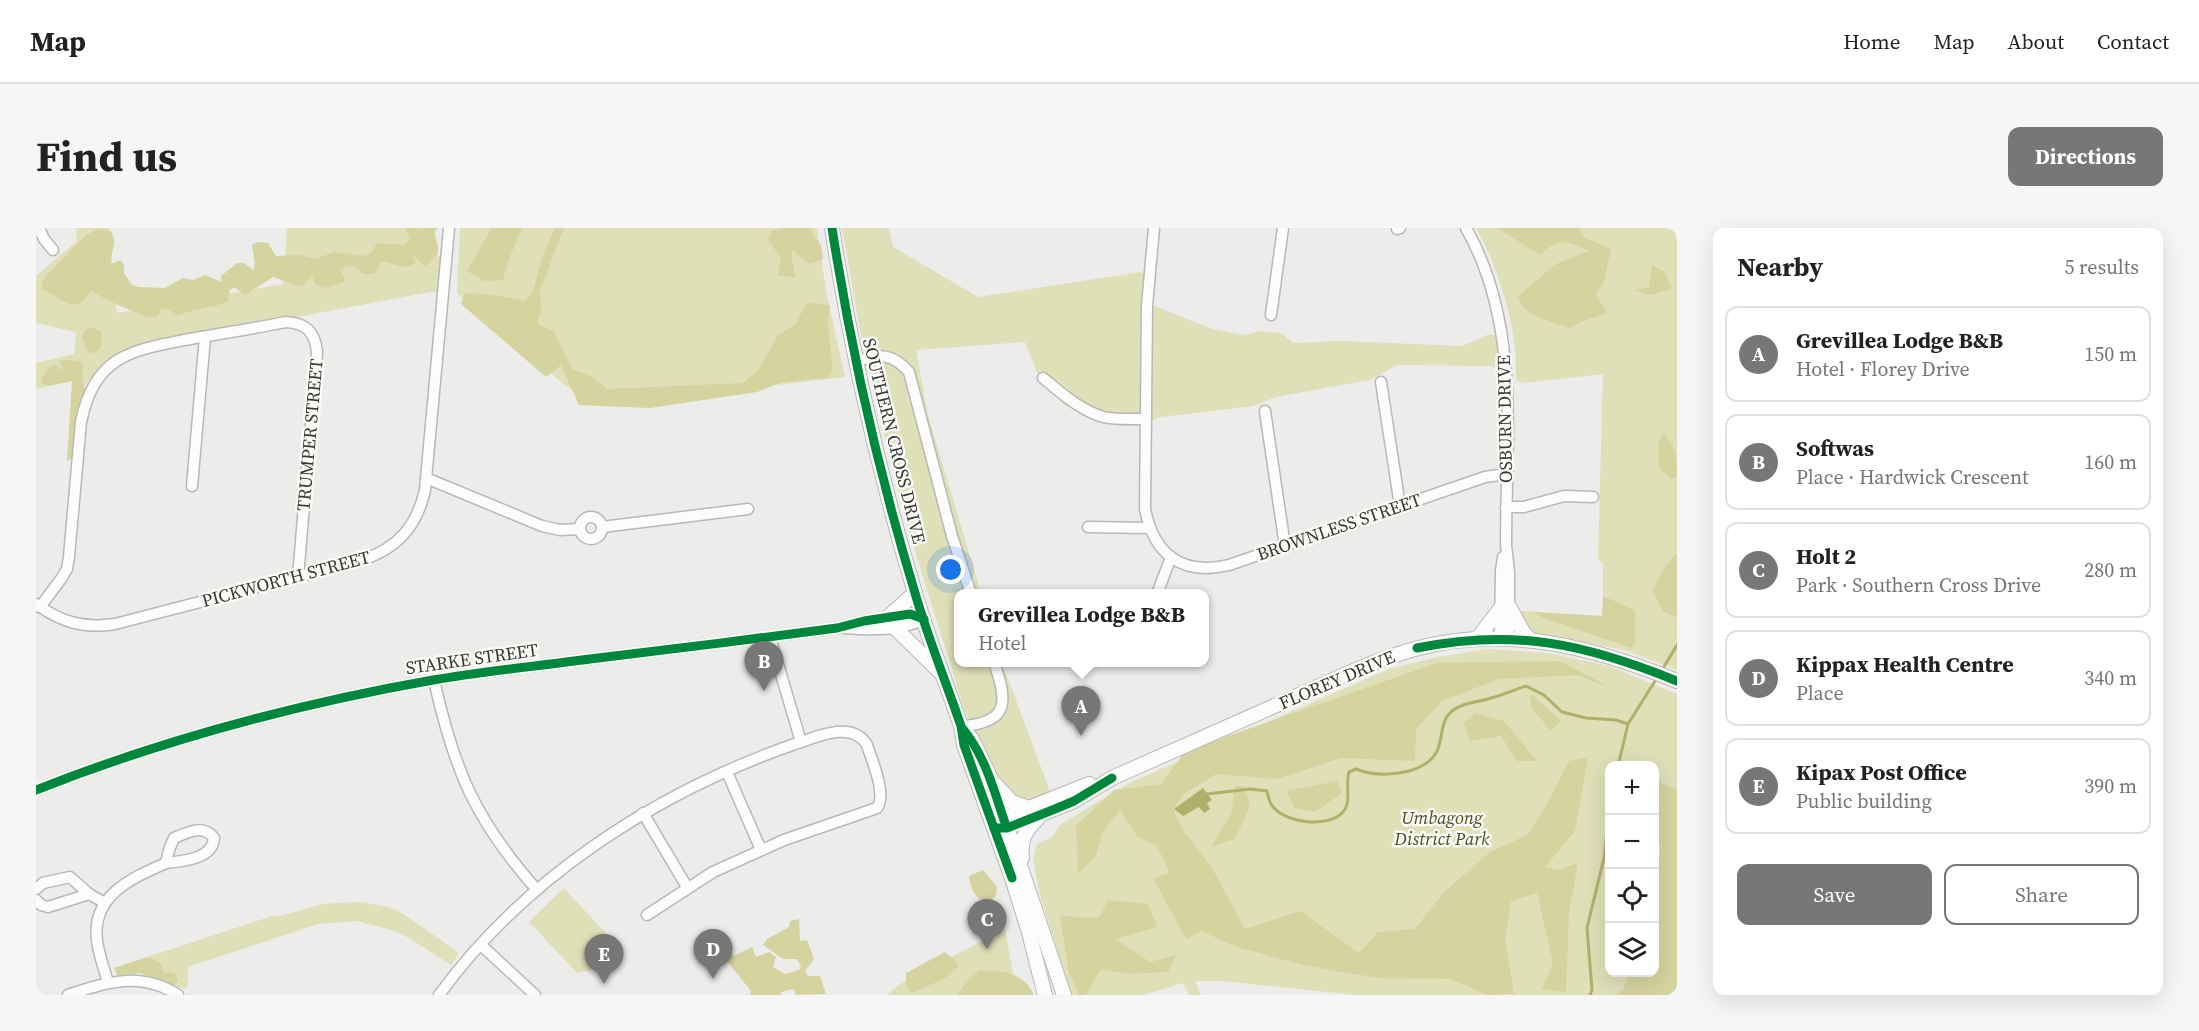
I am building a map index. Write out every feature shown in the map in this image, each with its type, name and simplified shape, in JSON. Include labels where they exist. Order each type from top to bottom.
[{"type":"main road","name":"SOUTHERN CROSS DRIVE","points":[[834,228],[845,309],[878,456],[915,593],[961,726],[964,745],[1002,825]]},
{"type":"main road","points":[[915,593],[891,622],[944,675]]},
{"type":"main road","points":[[1477,639],[1505,608],[1530,640]]},
{"type":"main road","name":"FLOREY DRIVE","points":[[1002,825],[1088,784],[1112,778],[1386,657],[1417,648],[1477,639],[1530,640],[1586,650],[1677,681]]},
{"type":"main road","name":"SOUTHERN CROSS DRIVE","points":[[961,726],[973,741],[990,777],[1026,905],[1064,995]]},
{"type":"main road","points":[[990,777],[1012,802],[1035,811],[1021,846],[1026,905]]},
{"type":"main road","name":"SOUTHERN CROSS DRIVE","points":[[1034,927],[1045,995]]},
{"type":"street","name":"PICKWORTH STREET","points":[[38,605],[50,614],[75,624],[102,626],[373,556],[391,546],[410,528],[418,515],[426,478],[449,228]]},
{"type":"street","name":"BROWNLESS STREET","points":[[1154,228],[1147,298],[1145,509],[1149,528],[1157,544],[1172,557],[1201,569],[1215,568],[1286,546],[1485,477],[1506,474]]},
{"type":"street","points":[[1271,315],[1283,228]]},
{"type":"street","name":"OSBURN DRIVE","points":[[1466,228],[1490,286],[1503,335],[1508,412],[1506,545],[1501,571],[1505,608],[1504,638]]},
{"type":"street","points":[[40,236],[53,250]]},
{"type":"street","name":"TRUMPER STREET","points":[[38,605],[67,569],[81,422],[85,402],[93,385],[112,363],[135,350],[286,322],[297,323],[308,328],[316,339],[317,352],[298,576]]},
{"type":"street","points":[[192,486],[205,337]]},
{"type":"street","name":"SOUTHERN CROSS DRIVE","points":[[857,361],[885,356],[900,362],[909,372],[952,536],[969,589]]},
{"type":"street","points":[[1043,378],[1067,398],[1104,417],[1146,419]]},
{"type":"street","points":[[1382,382],[1400,506]]},
{"type":"street","points":[[1265,411],[1286,546]]},
{"type":"street","points":[[426,478],[542,526],[560,531],[579,530]]},
{"type":"street","points":[[1506,507],[1524,507],[1564,496],[1593,496]]},
{"type":"street","points":[[602,527],[748,509]]},
{"type":"street","points":[[590,517],[598,519],[602,527],[600,535],[592,540],[584,537],[579,530],[582,521],[590,517]]},
{"type":"street","points":[[1088,527],[1149,528]]},
{"type":"street","points":[[1159,589],[1172,557]]},
{"type":"street","name":"STARKE STREET","points":[[36,790],[92,768],[173,741],[254,718],[350,696],[498,670],[837,628],[864,630],[891,622],[913,625],[924,619]]},
{"type":"street","points":[[770,637],[801,742]]},
{"type":"street","points":[[961,726],[977,725],[994,717],[1000,709],[1004,700],[1004,689],[996,667]]},
{"type":"street","points":[[434,680],[451,749],[473,801],[498,842],[537,890]]},
{"type":"street","points":[[439,995],[481,945],[537,890],[597,844],[643,813],[727,772],[801,742],[841,731],[850,731],[858,735],[867,745],[879,786],[881,802],[877,808],[761,850],[713,872],[647,915]]},
{"type":"street","points":[[727,772],[761,850]]},
{"type":"street","points":[[643,813],[687,887]]},
{"type":"street","points":[[108,982],[96,939],[98,921],[105,903],[127,881],[166,863],[182,861],[210,851],[214,845],[214,838],[208,831],[203,830],[174,838],[166,863]]},
{"type":"street","points":[[36,889],[43,883],[66,876],[76,879],[89,894],[105,903]]},
{"type":"street","points":[[36,900],[41,906],[48,907],[89,894]]},
{"type":"street","points":[[481,945],[535,995]]},
{"type":"street","points":[[68,995],[108,982],[127,980],[162,986],[178,995]]},
{"type":"green space","points":[[76,228],[109,228],[117,313],[283,284],[287,228],[436,228],[433,257],[444,255],[440,292],[430,292],[129,349],[101,366],[84,387],[72,380],[36,389],[36,363],[74,354],[76,332],[36,323],[36,276],[77,241]]},
{"type":"green space","points":[[460,228],[817,228],[826,291],[845,377],[607,404],[567,387],[457,293]]},
{"type":"green space","points":[[842,228],[889,228],[893,247],[978,297],[1140,272],[1153,279],[1152,305],[1212,329],[1245,335],[1261,331],[1281,333],[1293,343],[1340,341],[1462,346],[1487,335],[1503,335],[1507,377],[1492,366],[1397,365],[1370,380],[1276,397],[1253,406],[1161,417],[1144,423],[1099,420],[1063,404],[1037,372],[1025,342],[916,350],[928,415],[980,589],[954,589],[954,667],[1003,667],[1051,794],[1029,802],[1013,794],[989,766],[964,708],[908,529],[861,336]]},
{"type":"green space","points":[[1476,228],[1677,228],[1677,670],[1624,650],[1530,632],[1522,619],[1521,611],[1603,616],[1603,564],[1598,560],[1603,374],[1525,383],[1516,381],[1512,325],[1494,267]]},
{"type":"green space","name":"Umbagong District Park","points":[[1487,649],[1548,653],[1609,666],[1677,694],[1677,995],[1355,995],[1222,981],[1195,981],[1201,995],[1189,995],[1183,983],[1143,995],[1072,995],[1040,896],[1033,859],[1037,844],[1052,837],[1060,825],[1131,782],[1389,669],[1433,658]]},
{"type":"green space","points":[[564,888],[622,951],[592,970],[577,973],[529,922]]},
{"type":"green space","points":[[359,902],[399,911],[459,953],[451,965],[392,930],[357,921],[318,924],[188,967],[188,985],[185,989],[140,973],[114,968],[275,915],[276,917],[323,904]]},
{"type":"green space","points":[[1005,929],[1017,995],[887,995],[902,983]]},
{"type":"shaded area","points":[[100,228],[111,231],[113,236],[111,264],[121,260],[124,273],[132,285],[139,287],[165,288],[183,278],[193,280],[205,275],[221,282],[221,276],[237,263],[244,263],[253,270],[255,264],[252,245],[257,242],[268,243],[276,256],[299,255],[316,259],[334,252],[364,256],[371,253],[377,243],[405,245],[410,238],[405,228],[417,228],[418,231],[421,228],[438,228],[434,232],[438,254],[425,267],[415,256],[412,257],[416,262],[407,267],[380,261],[378,270],[373,274],[363,274],[355,266],[347,266],[340,270],[345,279],[344,282],[325,288],[316,285],[312,276],[302,287],[273,277],[245,295],[234,287],[229,291],[228,302],[176,316],[169,310],[161,309],[158,316],[149,318],[92,291],[79,304],[69,304],[42,289],[42,282],[46,276],[86,235]]},
{"type":"shaded area","points":[[492,228],[522,228],[503,280],[484,281],[467,271]]},
{"type":"shaded area","points":[[555,228],[564,228],[540,290],[541,310],[537,323],[554,332],[573,370],[589,375],[607,389],[743,383],[759,369],[778,335],[796,324],[805,305],[809,303],[830,305],[828,326],[833,370],[828,378],[782,382],[757,392],[650,408],[579,405],[561,365],[546,377],[461,304],[465,293],[494,295],[525,301],[533,291],[544,252]]},
{"type":"shaded area","points":[[784,228],[811,228],[813,235],[821,245],[823,259],[810,264],[792,250],[796,278],[778,275],[781,258],[768,240],[771,231]]},
{"type":"shaded area","points":[[1486,228],[1580,228],[1583,237],[1611,249],[1604,283],[1595,294],[1608,313],[1570,328],[1546,320],[1527,310],[1517,297],[1556,264],[1589,251],[1575,244],[1563,242],[1553,245],[1540,255],[1499,229]]},
{"type":"shaded area","points":[[1652,265],[1665,272],[1672,289],[1650,295],[1635,290],[1649,287]]},
{"type":"shaded area","points":[[90,327],[102,332],[99,350],[93,353],[88,353],[82,337]]},
{"type":"shaded area","points":[[63,360],[79,361],[83,365],[82,379],[85,389],[78,417],[76,447],[71,459],[67,461],[72,381],[49,386],[41,381],[46,371],[52,366],[55,365],[63,371],[60,362]]},
{"type":"shaded area","points":[[1663,433],[1674,448],[1676,458],[1677,477],[1672,479],[1659,468],[1658,444]]},
{"type":"shaded area","points":[[1677,553],[1676,617],[1663,611],[1653,592],[1662,571]]},
{"type":"shaded area","points":[[1603,596],[1635,610],[1635,643],[1631,648],[1532,612],[1602,616]]},
{"type":"shaded area","points":[[1560,661],[1611,688],[1578,675],[1499,679],[1442,701],[1416,729],[1415,761],[1341,758],[1278,779],[1216,774],[1184,794],[1173,809],[1184,832],[1212,868],[1245,929],[1300,911],[1359,953],[1378,932],[1415,929],[1443,893],[1490,852],[1527,835],[1546,806],[1569,761],[1588,757],[1575,831],[1545,867],[1557,870],[1578,863],[1569,912],[1566,992],[1542,989],[1553,963],[1537,893],[1511,901],[1505,939],[1514,994],[1487,995],[1451,979],[1378,978],[1303,965],[1237,947],[1201,931],[1186,939],[1153,878],[1170,873],[1157,846],[1137,836],[1120,810],[1103,831],[1096,856],[1078,874],[1076,826],[1114,790],[1162,784],[1185,751],[1437,663]]},
{"type":"shaded area","points":[[1531,694],[1561,721],[1551,731],[1531,707]]},
{"type":"shaded area","points":[[1475,713],[1504,721],[1537,761],[1517,761],[1501,736],[1470,741],[1464,723]]},
{"type":"shaded area","points":[[1337,781],[1342,793],[1315,812],[1295,808],[1286,791]]},
{"type":"shaded area","points":[[1659,782],[1677,790],[1677,995],[1617,995],[1624,989],[1627,977],[1659,977],[1659,858],[1662,846],[1659,844]]},
{"type":"shaded area","points":[[1235,786],[1244,786],[1250,806],[1235,839],[1211,847],[1231,814]]},
{"type":"shaded area","points":[[1203,788],[1212,800],[1207,803],[1210,809],[1204,813],[1199,807],[1183,816],[1174,809]]},
{"type":"shaded area","points":[[983,870],[997,887],[996,896],[988,902],[983,901],[974,893],[969,876]]},
{"type":"shaded area","points":[[1108,900],[1148,904],[1157,927],[1115,939],[1150,962],[1176,955],[1168,972],[1127,974],[1101,969],[1086,995],[1079,995],[1069,973],[1060,916],[1099,918]]},
{"type":"shaded area","points":[[799,919],[800,941],[807,940],[814,959],[805,971],[808,976],[820,976],[826,994],[796,995],[793,989],[781,992],[780,995],[750,995],[751,991],[723,956],[728,945],[734,956],[752,947],[756,957],[769,952],[776,957],[773,967],[785,974],[799,970],[801,966],[797,959],[783,959],[763,945],[767,939],[789,927],[790,921]]},
{"type":"shaded area","points":[[945,952],[955,960],[958,967],[944,979],[911,993],[906,985],[906,973]]},
{"type":"shaded area","points":[[148,957],[161,963],[164,974],[170,972],[176,974],[178,980],[175,985],[140,973],[118,976],[114,968]]},
{"type":"shaded area","points":[[979,970],[1004,972],[1018,977],[1024,981],[1034,995],[957,995]]},
{"type":"waterway","points":[[1662,670],[1677,645]]},
{"type":"waterway","points":[[1619,761],[1628,724],[1657,678]]},
{"type":"waterway","points":[[1207,794],[1250,789],[1267,791],[1271,804],[1285,816],[1306,822],[1327,821],[1346,808],[1349,772],[1356,769],[1387,774],[1410,771],[1421,766],[1436,753],[1444,722],[1453,710],[1526,686],[1544,695],[1562,712],[1628,724]]},
{"type":"waterway","points":[[1590,995],[1592,990],[1587,928],[1604,858],[1609,815]]},
{"type":"cycle path","points":[[832,228],[857,366],[902,548],[926,627],[961,726],[964,745],[1012,878]]},
{"type":"cycle path","points":[[36,790],[133,755],[232,725],[332,700],[433,680],[837,628],[910,614],[924,619]]},
{"type":"cycle path","points":[[1417,648],[1452,642],[1486,640],[1549,643],[1612,657],[1677,681]]},
{"type":"cycle path","points":[[963,729],[983,762],[1005,823]]},
{"type":"cycle path","points":[[994,828],[1007,828],[1074,801],[1112,778]]},
{"type":"place","name":"Softwas","points":[[764,691]]},
{"type":"place","name":"Grevillea Lodge B&B","points":[[1081,736]]},
{"type":"place","name":"Holt 2","points":[[987,949]]},
{"type":"place","name":"Kippax Health Centre","points":[[713,979]]},
{"type":"place","name":"Kipax Post Office","points":[[604,984]]}]
